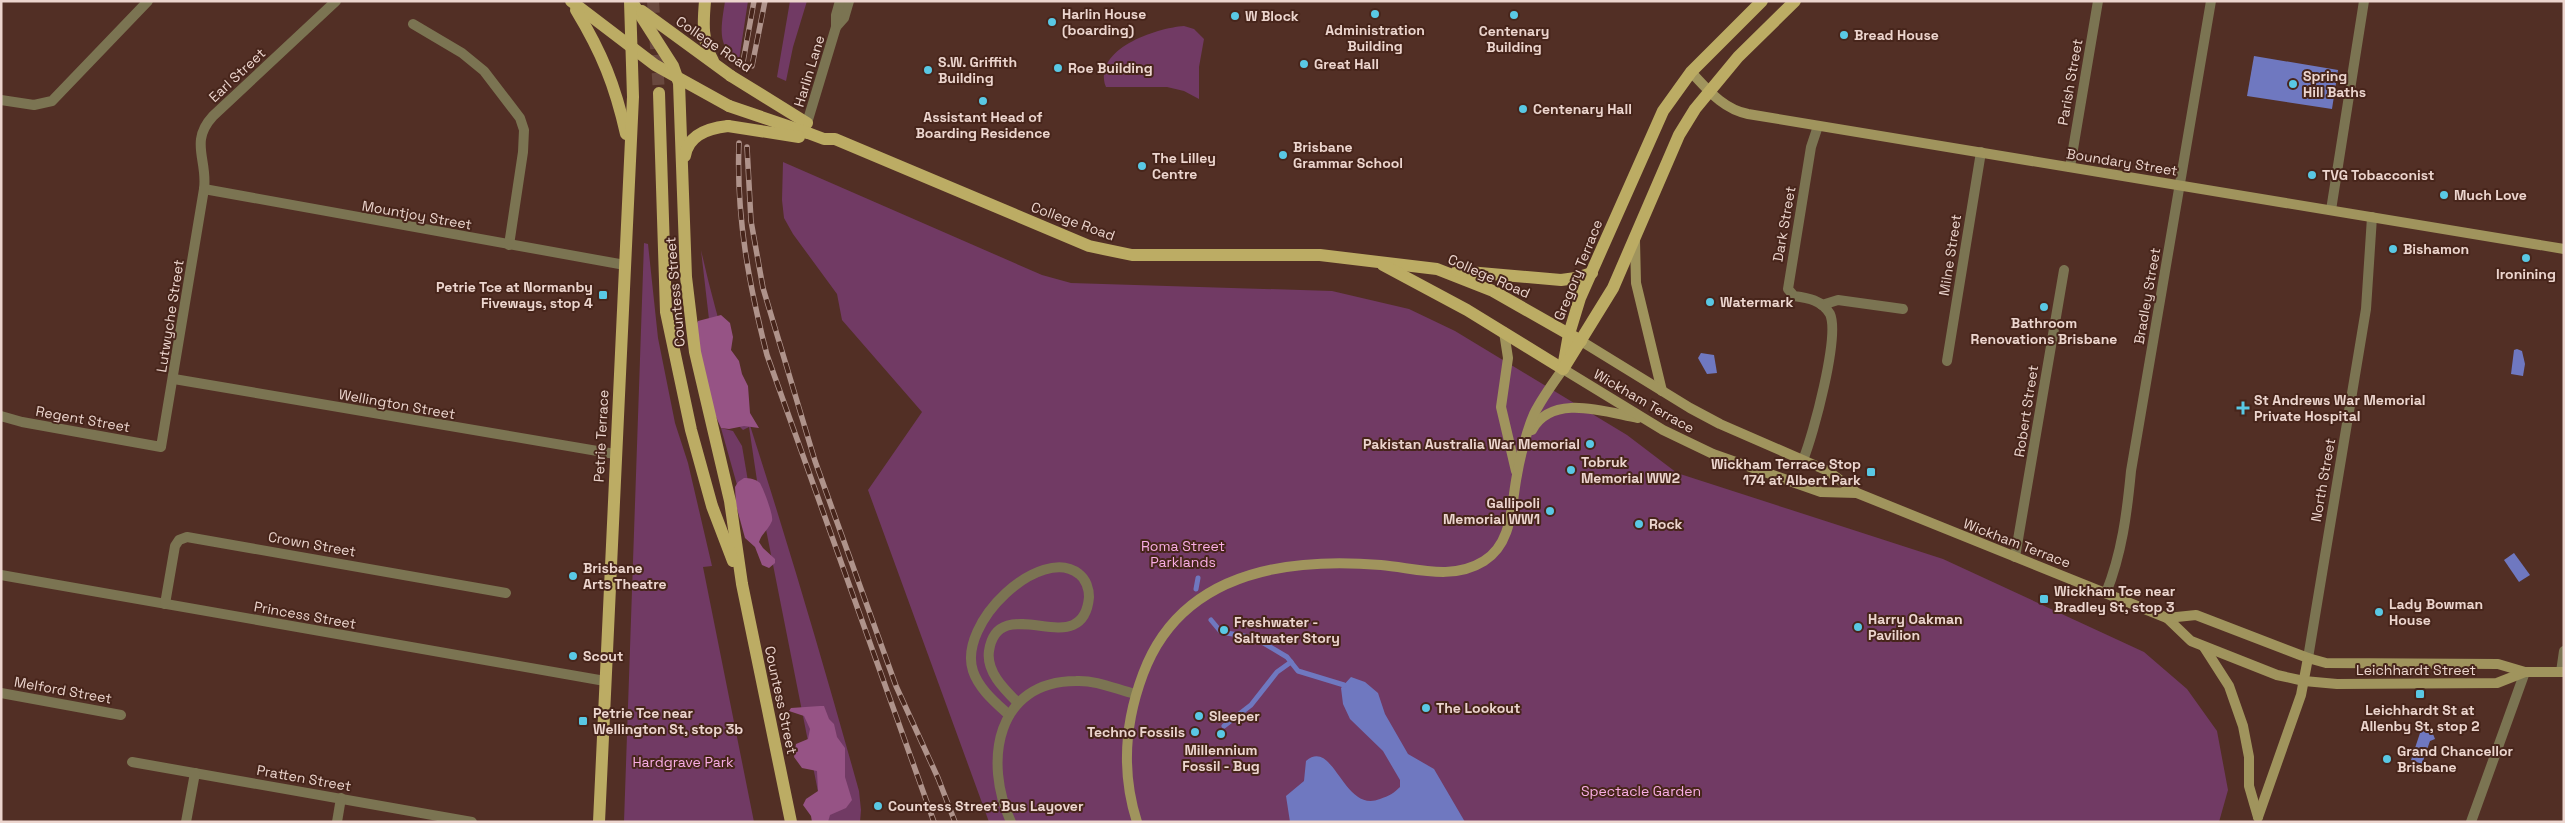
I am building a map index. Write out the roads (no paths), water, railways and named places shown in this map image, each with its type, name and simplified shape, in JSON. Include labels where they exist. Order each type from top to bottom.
[{"type":"main road","name":"College Road","points":[[571,1],[633,51],[678,79],[729,106],[808,131],[828,132],[829,139],[1051,231],[1110,251],[1154,256],[1320,255],[1437,269],[1493,291],[1581,341]]},
{"type":"main road","points":[[571,1],[594,39],[612,79],[629,149]]},
{"type":"main road","points":[[705,1],[703,34],[706,48],[714,64]]},
{"type":"main road","name":"Gregory Terrace","points":[[1563,369],[1569,334],[1578,305],[1655,127],[1673,95],[1691,72],[1762,1]]},
{"type":"main road","points":[[1137,822],[1126,762],[1128,725],[1135,694],[1154,650],[1180,615],[1193,602],[1232,580],[1272,569],[1332,563],[1456,572],[1486,560],[1498,548],[1510,522],[1517,474],[1534,414],[1613,288],[1680,135],[1709,90],[1738,57],[1795,1]]},
{"type":"main road","name":"College Road","points":[[631,2],[808,131]]},
{"type":"main road","name":"Petrie Terrace","points":[[599,822],[625,265],[633,51],[631,2]]},
{"type":"main road","name":"Countess Street","points":[[631,2],[673,66],[678,79],[681,102],[686,268],[695,352],[730,501],[742,584],[792,822]]},
{"type":"main road","name":"Boundary Street","points":[[1691,72],[1730,109],[1740,113],[2564,249]]},
{"type":"main road","name":"Countess Street","points":[[659,93],[666,312],[678,373],[712,506],[742,584]]},
{"type":"main road","points":[[683,164],[685,152],[700,133],[728,126],[808,131]]},
{"type":"main road","points":[[1635,237],[1636,283],[1662,391]]},
{"type":"main road","name":"College Road","points":[[1376,261],[1504,332],[1563,369]]},
{"type":"main road","points":[[1437,269],[1561,280],[1576,278],[1592,272]]},
{"type":"main road","points":[[1504,332],[1508,358],[1500,407],[1512,446],[1517,474]]},
{"type":"main road","name":"Wickham Terrace","points":[[1581,341],[1720,424],[1828,472],[1857,493],[2167,618],[2191,641],[2277,675],[2304,681]]},
{"type":"main road","name":"Wickham Terrace","points":[[1563,369],[1644,419],[1713,454],[1821,492],[1857,493]]},
{"type":"main road","points":[[1527,438],[1540,419],[1560,409],[1591,409],[1644,419]]},
{"type":"main road","name":"Wickham Terrace","points":[[2167,618],[2196,615],[2308,658]]},
{"type":"main road","points":[[2204,646],[2228,686],[2243,726],[2249,757],[2249,786],[2257,819]]},
{"type":"main road","points":[[2257,819],[2304,681],[2308,658]]},
{"type":"main road","name":"Leichhardt Street","points":[[2308,658],[2335,664],[2498,664],[2525,672],[2562,672]]},
{"type":"main road","name":"Leichhardt Street","points":[[2304,681],[2337,684],[2497,683],[2525,672]]},
{"type":"street","points":[[1,100],[34,105],[52,100],[148,1]]},
{"type":"street","name":"Earl Street","points":[[204,189],[205,174],[199,143],[206,123],[336,1]]},
{"type":"street","name":"Harlin Lane","points":[[808,131],[836,27],[836,15],[840,1]]},
{"type":"street","name":"Harlin Lane","points":[[836,27],[844,18],[849,1]]},
{"type":"street","name":"Parish Street","points":[[2070,167],[2098,1]]},
{"type":"street","name":"Bradley Street","points":[[2106,593],[2119,558],[2129,498],[2131,471],[2211,1]]},
{"type":"street","points":[[2331,210],[2364,1]]},
{"type":"street","points":[[413,24],[475,62],[522,123],[523,152],[509,245]]},
{"type":"street","name":"Dark Street","points":[[1818,126],[1811,147],[1788,280],[1790,294],[1822,305],[1838,300],[1903,309]]},
{"type":"street","name":"Milne Street","points":[[1947,361],[1981,152]]},
{"type":"street","name":"Mountjoy Street","points":[[204,189],[625,265]]},
{"type":"street","name":"Lutwyche Street","points":[[161,447],[204,189]]},
{"type":"street","name":"North Street","points":[[2308,658],[2366,309],[2372,217]]},
{"type":"street","name":"Robert Street","points":[[2015,557],[2064,270]]},
{"type":"street","points":[[1803,460],[1818,416],[1832,334],[1831,318],[1822,305]]},
{"type":"street","name":"Wellington Street","points":[[174,378],[615,454]]},
{"type":"street","name":"Regent Street","points":[[1,416],[22,422],[161,447]]},
{"type":"street","name":"Crown Street","points":[[165,604],[175,546],[180,540],[187,537],[506,592]]},
{"type":"street","points":[[1009,715],[985,692],[974,673],[971,658],[972,647],[982,621],[998,599],[1017,584],[1046,570],[1057,568],[1072,570],[1085,580],[1089,592],[1088,609],[1079,621],[1065,627],[1019,623],[1003,629],[992,640],[989,654],[991,669],[1001,685],[1017,702]]},
{"type":"street","name":"Princess Street","points":[[1,575],[605,681]]},
{"type":"street","points":[[2562,672],[2564,651]]},
{"type":"street","points":[[2470,822],[2525,672]]},
{"type":"street","points":[[1011,822],[1000,792],[997,772],[1001,733],[1017,702],[1034,691],[1056,683],[1075,680],[1108,685],[1135,694]]},
{"type":"street","name":"Melford Street","points":[[1,693],[121,715]]},
{"type":"street","name":"Pratten Street","points":[[132,762],[472,822]]},
{"type":"street","points":[[186,822],[195,773]]},
{"type":"street","points":[[337,822],[341,798]]},
{"type":"water","name":"Spring Hill Baths","points":[[2254,56],[2338,70],[2332,109],[2247,96]]},
{"type":"water","points":[[2514,350],[2522,351],[2525,364],[2523,376],[2511,374]]},
{"type":"water","points":[[1701,353],[1714,355],[1717,373],[1707,374],[1698,358]]},
{"type":"water","points":[[2514,553],[2530,575],[2519,582],[2504,560]]},
{"type":"water","points":[[1351,677],[1365,682],[1378,693],[1385,714],[1408,754],[1434,769],[1465,822],[1290,822],[1286,796],[1304,781],[1306,761],[1316,756],[1324,759],[1332,766],[1357,796],[1367,801],[1386,797],[1400,787],[1400,780],[1383,751],[1350,719],[1343,704],[1341,688]]},
{"type":"water","points":[[2421,730],[2433,734],[2435,739],[2430,741],[2422,764],[2411,760]]},
{"type":"waterway","points":[[1196,589],[1198,578]]},
{"type":"waterway","points":[[1211,620],[1221,632],[1255,638],[1267,645],[1287,657],[1298,671],[1344,685]]},
{"type":"waterway","points":[[1224,726],[1251,705],[1277,672],[1291,662]]},
{"type":"tunnel","points":[[653,1],[659,93]]},
{"type":"railway","points":[[743,62],[754,1]]},
{"type":"railway","points":[[752,66],[765,1]]},
{"type":"railway","points":[[739,143],[740,197],[745,250],[767,355],[934,822]]},
{"type":"railway","points":[[747,147],[751,221],[763,288],[815,461],[896,686],[938,778],[955,822]]},
{"type":"place","name":"Administration Building","points":[[1375,14]]},
{"type":"place","name":"Centenary Building","points":[[1514,15]]},
{"type":"place","name":"W Block","points":[[1235,16]]},
{"type":"place","name":"Harlin House (boarding)","points":[[1052,22]]},
{"type":"place","name":"Bread House","points":[[1844,35]]},
{"type":"place","name":"Great Hall","points":[[1304,64]]},
{"type":"place","name":"Roe Building","points":[[1058,68]]},
{"type":"place","name":"S.W. Griffith Building","points":[[928,70]]},
{"type":"place","name":"Spring Hill Baths","points":[[2293,84]]},
{"type":"place","name":"Assistant Head of Boarding Residence","points":[[983,101]]},
{"type":"place","name":"Centenary Hall","points":[[1523,109]]},
{"type":"place","name":"Brisbane Grammar School","points":[[1283,155]]},
{"type":"place","name":"The Lilley Centre","points":[[1142,166]]},
{"type":"place","name":"TVG Tobacconist","points":[[2312,175]]},
{"type":"place","name":"Much Love","points":[[2444,195]]},
{"type":"place","name":"Bishamon","points":[[2393,249]]},
{"type":"place","name":"Ironining","points":[[2526,258]]},
{"type":"place","name":"Petrie Tce at Normanby Fiveways, stop 4","points":[[603,295]]},
{"type":"place","name":"Watermark","points":[[1710,302]]},
{"type":"place","name":"Bathroom Renovations Brisbane","points":[[2044,307]]},
{"type":"place","name":"St Andrews War Memorial Private Hospital","points":[[2243,408]]},
{"type":"place","name":"Pakistan Australia War Memorial","points":[[1590,444]]},
{"type":"place","name":"Tobruk Memorial WW2","points":[[1571,470]]},
{"type":"place","name":"Wickham Terrace Stop 174 at Albert Park","points":[[1871,472]]},
{"type":"place","name":"Gallipoli Memorial WW1","points":[[1550,511]]},
{"type":"place","name":"Rock","points":[[1639,524]]},
{"type":"place","name":"Brisbane Arts Theatre","points":[[573,576]]},
{"type":"place","name":"Wickham Tce near Bradley St, stop 3","points":[[2044,599]]},
{"type":"place","name":"Lady Bowman House","points":[[2379,612]]},
{"type":"place","name":"Harry Oakman Pavilion","points":[[1858,627]]},
{"type":"place","name":"Freshwater - Saltwater Story","points":[[1224,630]]},
{"type":"place","name":"Scout","points":[[573,656]]},
{"type":"place","name":"Leichhardt St at Allenby St, stop 2","points":[[2420,694]]},
{"type":"place","name":"The Lookout","points":[[1426,708]]},
{"type":"place","name":"Sleeper","points":[[1199,716]]},
{"type":"place","name":"Petrie Tce near Wellington St, stop 3b","points":[[583,721]]},
{"type":"place","name":"Techno Fossils","points":[[1195,732]]},
{"type":"place","name":"Millennium Fossil - Bug","points":[[1221,734]]},
{"type":"place","name":"Grand Chancellor Brisbane","points":[[2387,759]]},
{"type":"place","name":"Countess Street Bus Layover","points":[[878,806]]},
{"type":"park label","name":"Roma Street Parklands","points":[[1183,554]]},
{"type":"park label","name":"Hardgrave Park","points":[[683,762]]},
{"type":"park label","name":"Spectacle Garden","points":[[1641,791]]}]
